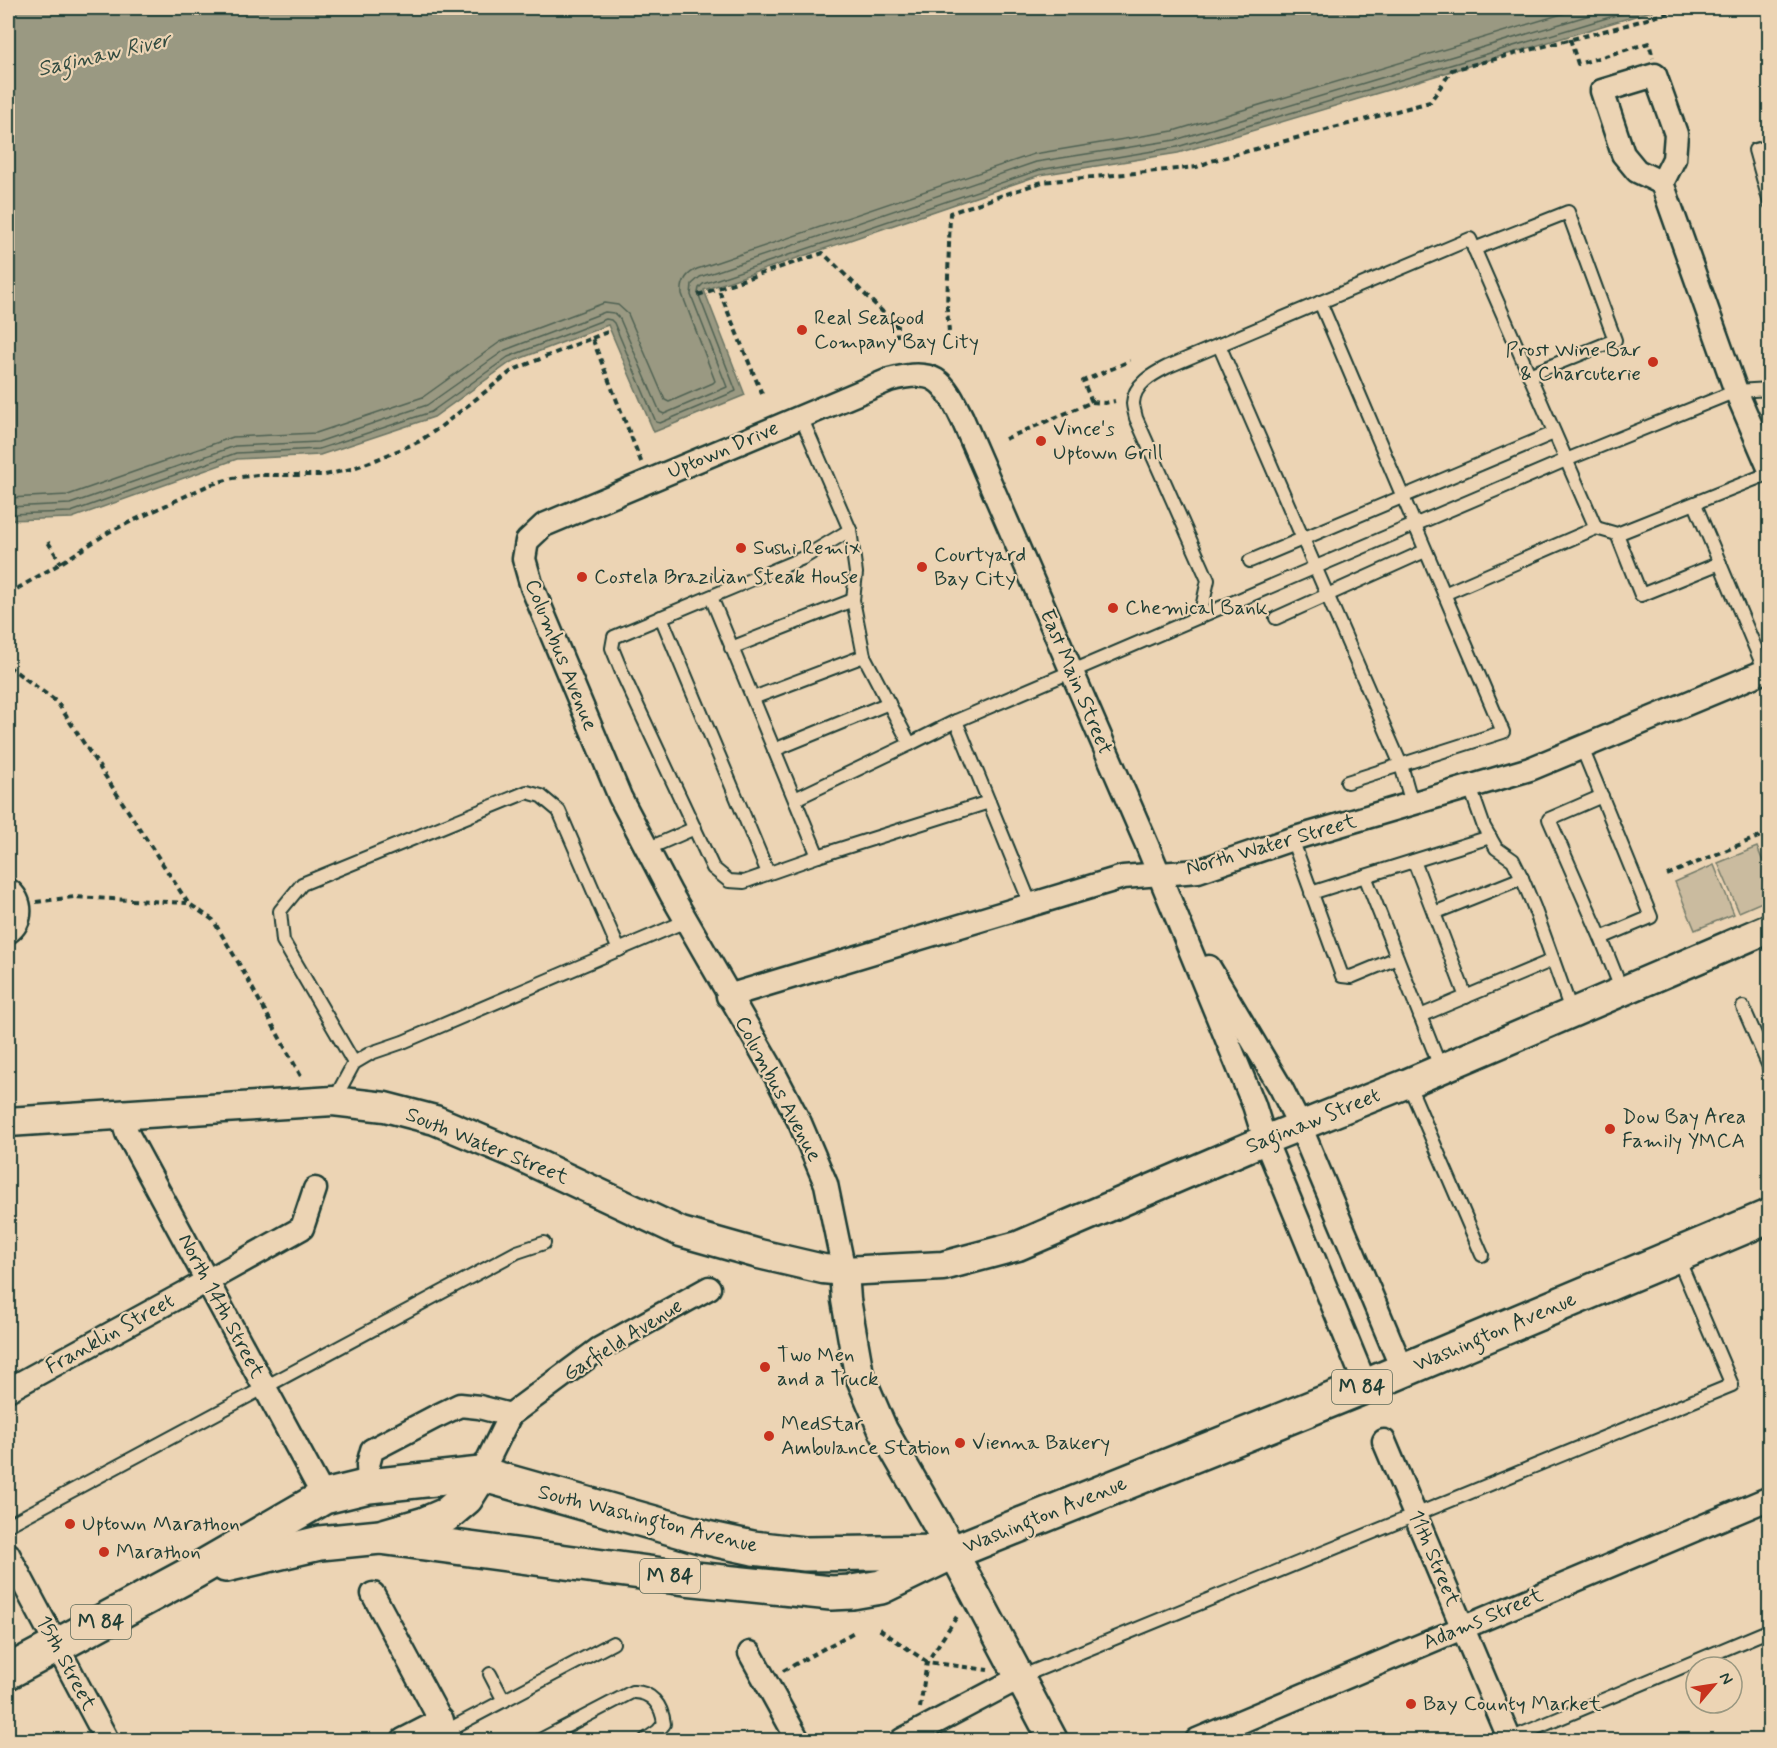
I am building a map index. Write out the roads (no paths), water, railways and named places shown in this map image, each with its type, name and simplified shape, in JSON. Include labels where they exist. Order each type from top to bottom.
[{"type":"main road","name":"Washington Avenue","points":[[953,1552],[1366,1386],[1770,1216]]},
{"type":"main road","name":"South Washington Avenue","points":[[481,1474],[707,1538],[753,1548],[805,1554],[953,1552]]},
{"type":"main road","name":"M 84","points":[[8,1672],[194,1572],[324,1497],[369,1486],[481,1474]]},
{"type":"main road","points":[[380,1537],[425,1524],[446,1515],[466,1498],[481,1474]]},
{"type":"main road","name":"South Washington Avenue","points":[[380,1537],[663,1575],[831,1593],[881,1587],[953,1552]]},
{"type":"main road","name":"M 84","points":[[194,1572],[320,1543],[380,1537]]},
{"type":"street","points":[[1662,183],[1674,159],[1676,134],[1655,75],[1602,92],[1623,154],[1637,171],[1662,183],[1736,391],[1770,471]]},
{"type":"street","name":"Uptown Drive","points":[[527,541],[544,525],[889,380],[909,374],[926,375]]},
{"type":"street","name":"East Main Street","points":[[926,375],[940,383],[954,401],[1170,900],[1254,1106],[1265,1140]]},
{"type":"street","name":"Columbus Avenue","points":[[527,541],[524,559],[532,587],[620,797],[686,921],[772,1069],[800,1123],[826,1184],[844,1271],[846,1300],[859,1374],[884,1430],[953,1552],[1053,1740]]},
{"type":"street","name":"North Water Street","points":[[728,996],[1123,877],[1198,871],[1292,839],[1530,769],[1767,670]]},
{"type":"street","points":[[8,932],[17,923],[13,898]]},
{"type":"street","name":"East Main Street","points":[[1170,900],[1276,1080],[1300,1126],[1402,1371]]},
{"type":"street","name":"Saginaw Street","points":[[844,1271],[943,1266],[1017,1246],[1265,1140],[1408,1083],[1770,928]]},
{"type":"street","name":"South Water Street","points":[[8,1122],[333,1101],[385,1107],[435,1120],[511,1152],[681,1232],[759,1254],[823,1269],[844,1271]]},
{"type":"street","name":"North 14th Street","points":[[121,1113],[127,1133],[324,1497]]},
{"type":"street","points":[[1265,1140],[1366,1386]]},
{"type":"street","name":"Franklin Street","points":[[8,1390],[302,1228],[315,1189]]},
{"type":"street","name":"Garfield Avenue","points":[[481,1474],[510,1416],[600,1349],[709,1288]]},
{"type":"street","points":[[369,1486],[368,1464],[372,1450],[435,1417],[460,1405],[479,1407],[510,1416]]},
{"type":"street","name":"11th Street","points":[[1384,1441],[1510,1740]]},
{"type":"street","name":"Adams Street","points":[[1197,1740],[1770,1498]]},
{"type":"street","name":"15th Street","points":[[8,1554],[107,1740]]},
{"type":"street","points":[[374,1594],[446,1731],[403,1740]]},
{"type":"street","points":[[750,1653],[798,1740]]},
{"type":"street","points":[[902,1740],[1019,1678]]},
{"type":"lane","points":[[1770,146],[1755,150],[1770,203]]},
{"type":"lane","points":[[1474,249],[1568,212],[1615,340],[1529,375]]},
{"type":"lane","points":[[1200,616],[1208,580],[1136,418],[1133,402],[1138,388],[1149,376],[1167,367],[1470,239],[1596,528]]},
{"type":"lane","points":[[1320,302],[1503,732],[1347,782]]},
{"type":"lane","points":[[1219,345],[1401,765],[1412,804]]},
{"type":"lane","points":[[795,800],[956,721],[1566,460],[1736,391],[1770,389]]},
{"type":"lane","points":[[801,417],[850,530],[856,573],[853,600],[864,656],[910,744]]},
{"type":"lane","points":[[1250,561],[1554,433]]},
{"type":"lane","points":[[1444,594],[1596,528],[1617,534],[1695,504],[1770,471]]},
{"type":"lane","points":[[1695,504],[1767,670]]},
{"type":"lane","points":[[850,530],[803,558],[614,637],[612,648],[713,868],[729,881],[744,882],[989,802]]},
{"type":"lane","points":[[1617,534],[1641,595],[1720,563]]},
{"type":"lane","points":[[1276,618],[1425,551]]},
{"type":"lane","points":[[711,597],[818,856]]},
{"type":"lane","points":[[732,648],[853,600]]},
{"type":"lane","points":[[661,617],[768,873]]},
{"type":"lane","points":[[753,698],[864,656]]},
{"type":"lane","points":[[774,750],[889,703]]},
{"type":"lane","points":[[956,721],[1031,905]]},
{"type":"lane","points":[[1582,748],[1651,917],[1601,938]]},
{"type":"lane","points":[[1470,787],[1484,827],[1496,848],[1513,860],[1534,907],[1572,1013]]},
{"type":"lane","points":[[354,1063],[283,941],[280,911],[302,884],[527,792],[541,796],[559,811],[619,950]]},
{"type":"lane","points":[[1602,796],[1550,819],[1622,991]]},
{"type":"lane","points":[[647,849],[695,828]]},
{"type":"lane","points":[[1311,892],[1490,837]]},
{"type":"lane","points":[[1292,839],[1342,976],[1351,977],[1397,958]]},
{"type":"lane","points":[[1414,861],[1466,997]]},
{"type":"lane","points":[[1365,876],[1441,1069]]},
{"type":"lane","points":[[1434,913],[1521,878]]},
{"type":"lane","points":[[333,1101],[354,1063],[371,1053],[403,1042],[686,921]]},
{"type":"lane","points":[[1420,1016],[1553,960]]},
{"type":"lane","points":[[1743,1007],[1770,1068]]},
{"type":"lane","points":[[1408,1083],[1482,1255]]},
{"type":"lane","points":[[8,1525],[517,1252],[544,1243]]},
{"type":"lane","points":[[1019,1678],[1732,1385],[1677,1255]]},
{"type":"lane","points":[[1510,1740],[1770,1630]]},
{"type":"lane","points":[[446,1731],[613,1643]]},
{"type":"lane","points":[[490,1674],[504,1701]]},
{"type":"lane","points":[[540,1740],[632,1692],[641,1692],[656,1702],[663,1713],[664,1724],[645,1740]]},
{"type":"water","name":"Saginaw River","points":[[8,8],[1662,8],[1178,153],[1040,175],[704,290],[745,395],[654,432],[608,325],[511,362],[434,417],[320,455],[237,459],[72,518],[8,520]]},
{"type":"place","name":"Real Seafood Company Bay City","points":[[802,330]]},
{"type":"place","name":"Prost Wine Bar & Charcuterie","points":[[1653,362]]},
{"type":"place","name":"Vince's Uptown Grill","points":[[1041,441]]},
{"type":"place","name":"Sushi Remix","points":[[741,548]]},
{"type":"place","name":"Courtyard Bay City","points":[[922,567]]},
{"type":"place","name":"Costela Brazilian Steak House","points":[[582,577]]},
{"type":"place","name":"Chemical Bank","points":[[1113,608]]},
{"type":"place","name":"Dow Bay Area Family YMCA","points":[[1610,1129]]},
{"type":"place","name":"Two Men and a Truck","points":[[765,1367]]},
{"type":"place","name":"MedStar Ambulance Station","points":[[769,1436]]},
{"type":"place","name":"Vienna Bakery","points":[[960,1443]]},
{"type":"place","name":"Uptown Marathon","points":[[70,1524]]},
{"type":"place","name":"Marathon","points":[[104,1552]]},
{"type":"place","name":"Bay County Market","points":[[1411,1704]]}]
